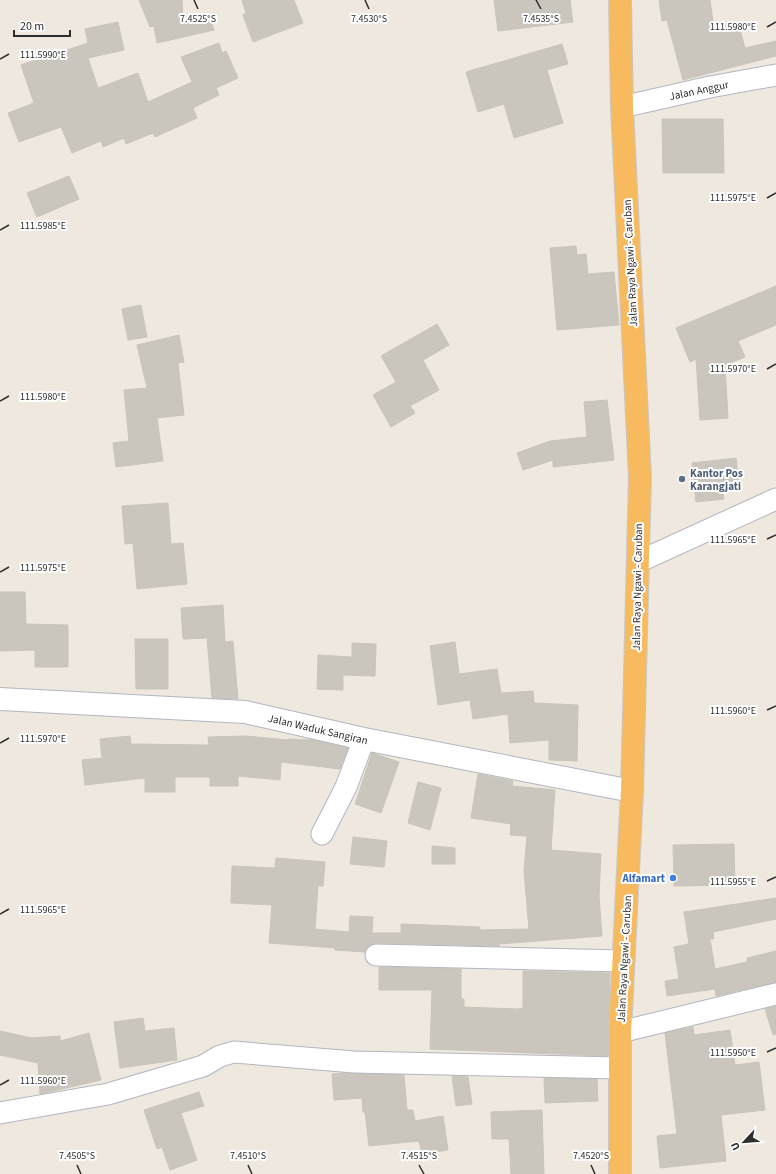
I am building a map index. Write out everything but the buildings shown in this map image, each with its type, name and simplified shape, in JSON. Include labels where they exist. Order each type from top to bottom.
[{"type":"highway","name":"Jalan Raya Ngawi - Caruban","points":[[620,0],[622,107],[640,478],[632,791],[620,1032],[620,1174]]},
{"type":"street","name":"Jalan Anggur","points":[[622,107],[710,87],[776,75]]},
{"type":"street","points":[[638,562],[776,499]]},
{"type":"street","name":"Jalan Waduk Sangiran","points":[[0,700],[245,712],[364,739],[632,791]]},
{"type":"street","points":[[322,834],[346,787],[364,739]]},
{"type":"street","points":[[376,955],[623,961]]},
{"type":"street","points":[[620,1032],[776,994]]},
{"type":"street","points":[[0,1113],[108,1094],[203,1066],[220,1056],[234,1052],[354,1062],[619,1068]]},
{"type":"place","name":"Kantor Pos Karangjati","points":[[682,479]]},
{"type":"place","name":"Alfamart","points":[[673,878]]}]
